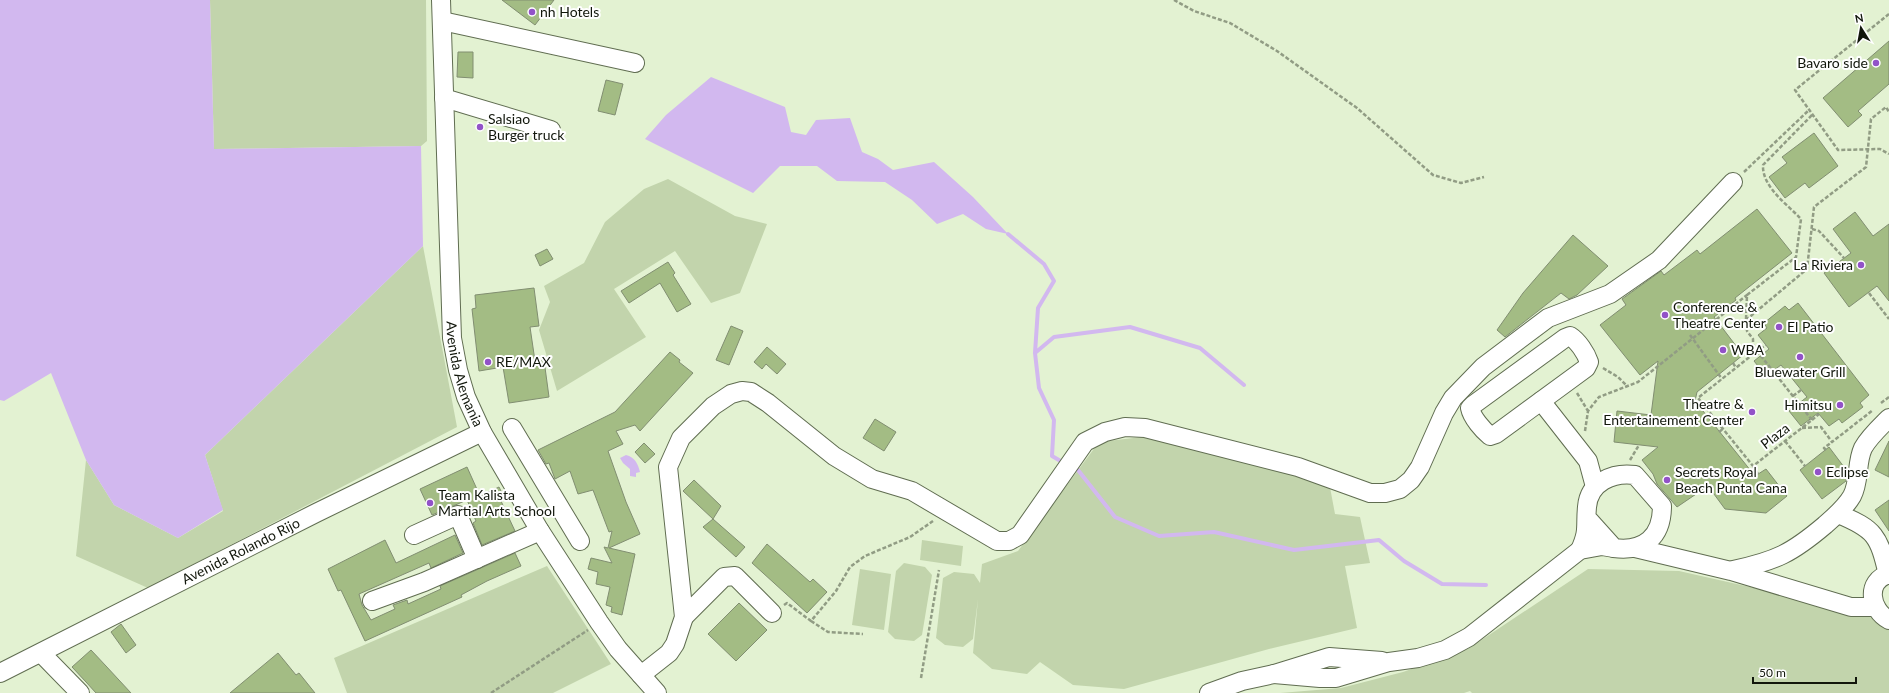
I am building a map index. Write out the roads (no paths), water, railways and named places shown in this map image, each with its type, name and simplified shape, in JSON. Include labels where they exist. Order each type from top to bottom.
[{"type":"street","name":"Avenida Alemania","points":[[441,0],[452,338],[458,370],[466,397],[482,432],[540,531],[599,622],[618,649],[658,693]]},
{"type":"street","points":[[442,21],[635,63]]},
{"type":"street","points":[[444,98],[551,130]]},
{"type":"street","points":[[641,675],[669,653],[675,644],[684,617],[668,467],[681,438],[713,406],[731,394],[751,392],[768,403],[834,456],[872,479],[912,491],[997,541],[1009,541],[1020,536],[1085,442],[1105,432],[1125,427],[1145,428],[1298,467],[1370,493],[1385,494],[1400,489],[1412,480],[1420,467],[1444,413],[1453,398],[1483,367],[1548,318],[1610,294],[1659,260],[1734,182]]},
{"type":"street","points":[[1570,336],[1574,339],[1589,362],[1586,368],[1541,401],[1496,434],[1490,436],[1471,413],[1470,408],[1565,338],[1570,336]]},
{"type":"street","points":[[1465,385],[1478,402]]},
{"type":"street","points":[[1541,401],[1588,461],[1614,476]]},
{"type":"street","points":[[1731,571],[1763,564],[1793,551],[1838,514],[1852,495],[1859,476],[1863,449],[1889,418]]},
{"type":"street","points":[[512,428],[580,541]]},
{"type":"street","name":"Avenida Rolando Rijo","points":[[0,672],[316,513],[482,432]]},
{"type":"street","points":[[1588,461],[1595,487]]},
{"type":"street","points":[[1209,693],[1242,680],[1274,674],[1329,657],[1388,662],[1418,658],[1444,650],[1468,637],[1580,550],[1602,546],[1624,550],[1645,544],[1654,536],[1659,527],[1662,517],[1662,506],[1635,475],[1624,474],[1604,480],[1595,487],[1590,496],[1587,507],[1586,534],[1580,550]]},
{"type":"street","points":[[1838,514],[1865,526],[1871,531],[1880,544],[1888,575],[1876,584],[1873,591],[1874,606],[1881,616],[1889,620]]},
{"type":"street","points":[[414,535],[458,515],[477,559]]},
{"type":"street","points":[[1587,518],[1614,548]]},
{"type":"street","points":[[372,601],[424,582],[540,531]]},
{"type":"street","points":[[1635,548],[1731,571],[1851,607],[1874,606]]},
{"type":"street","points":[[684,617],[724,577],[735,576],[772,613]]},
{"type":"street","points":[[40,653],[80,693]]},
{"type":"waterway","points":[[1008,234],[1044,264],[1054,281],[1038,308],[1035,353],[1039,388],[1054,420],[1052,456],[1064,463]]},
{"type":"waterway","points":[[1035,353],[1054,337],[1130,327],[1200,348],[1244,385]]},
{"type":"waterway","points":[[1072,467],[1078,470],[1115,517],[1159,536],[1214,532],[1294,550],[1379,540],[1404,561],[1442,584],[1486,585]]},
{"type":"place","name":"nh Hotels","points":[[532,12]]},
{"type":"place","name":"Bavaro side","points":[[1876,63]]},
{"type":"place","name":"Salsiao Burger truck","points":[[480,127]]},
{"type":"place","name":"La Riviera","points":[[1861,265]]},
{"type":"place","name":"Conference & Theatre Center","points":[[1665,315]]},
{"type":"place","name":"El Patio","points":[[1779,327]]},
{"type":"place","name":"WBA","points":[[1723,350]]},
{"type":"place","name":"Bluewater Grill","points":[[1800,357]]},
{"type":"place","name":"RE/MAX","points":[[488,362]]},
{"type":"place","name":"Himitsu","points":[[1840,405]]},
{"type":"place","name":"Theatre & Entertainement Center","points":[[1752,412]]},
{"type":"place","name":"Eclipse","points":[[1818,472]]},
{"type":"place","name":"Secrets Royal Beach Punta Cana","points":[[1667,480]]},
{"type":"place","name":"Team Kalista Martial Arts School","points":[[430,503]]}]
